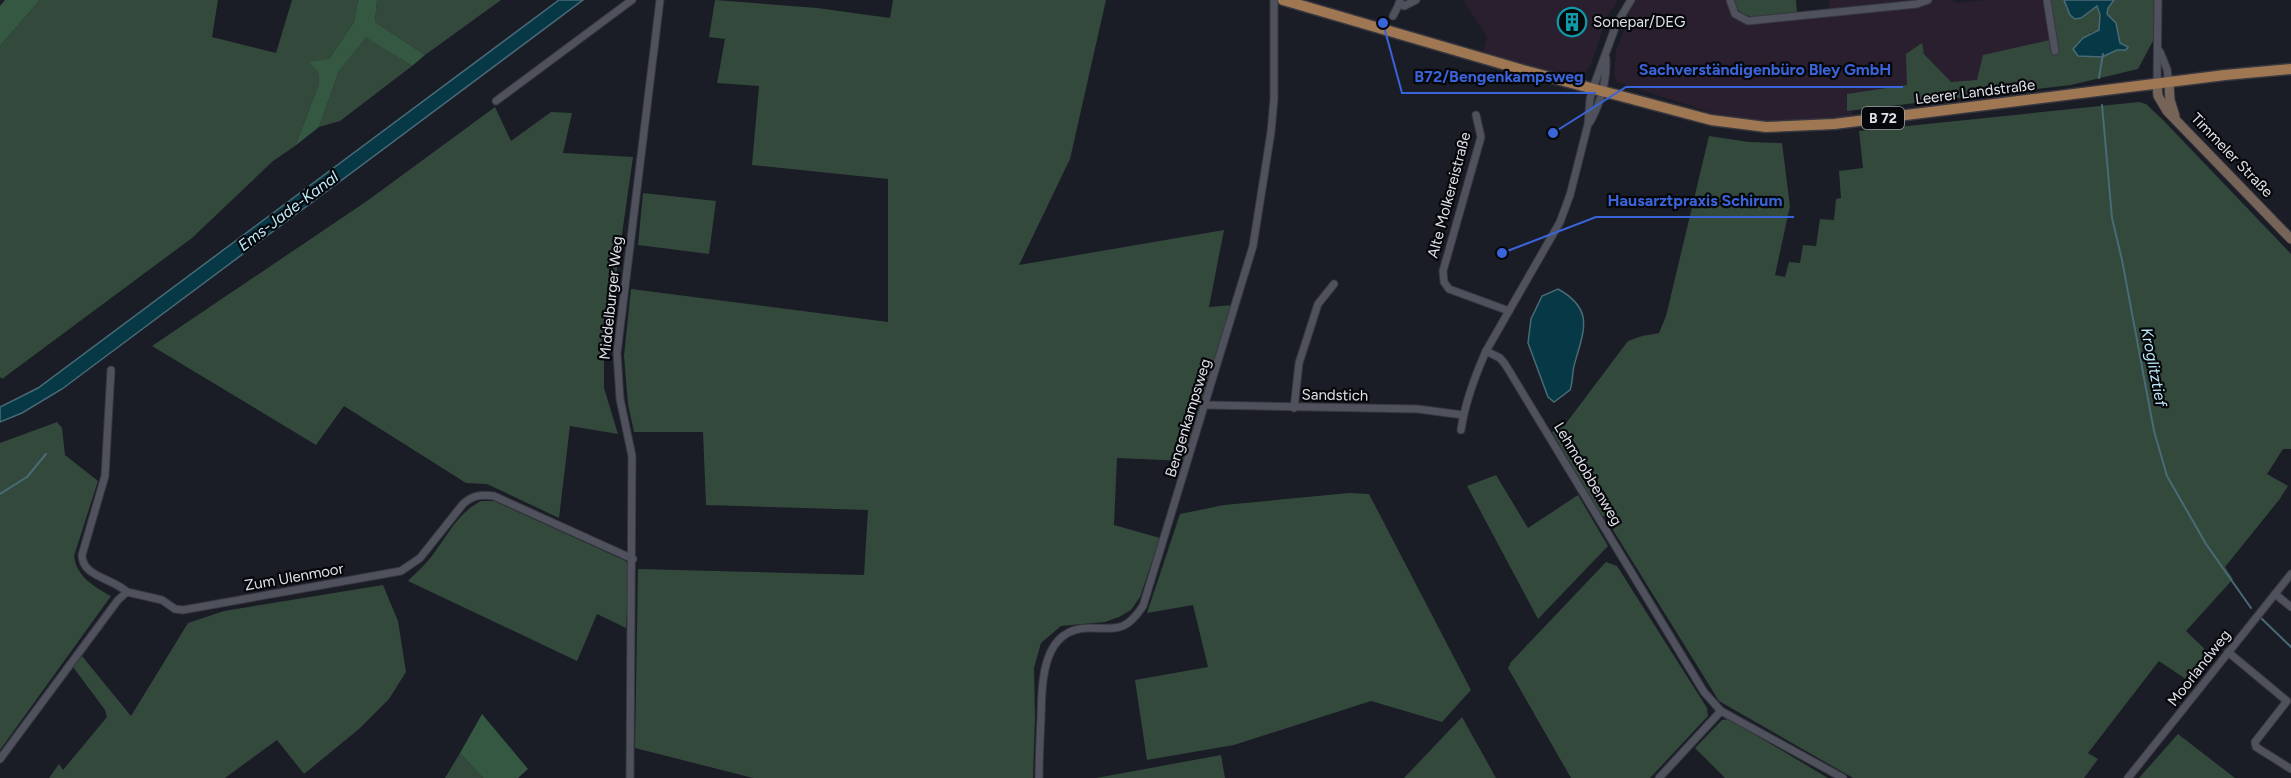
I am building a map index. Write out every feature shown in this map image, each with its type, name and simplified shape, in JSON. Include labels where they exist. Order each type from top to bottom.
[{"type":"main road","name":"Leerer Landstraße","points":[[1283,0],[1523,70],[1711,120],[1780,127],[1834,124],[2291,69]]},
{"type":"main road","name":"Timmeler Straße","points":[[2169,84],[2170,100],[2176,119]]},
{"type":"main road","name":"Timmeler Straße","points":[[2157,86],[2162,103],[2176,119],[2291,239]]},
{"type":"street","points":[[496,101],[632,0]]},
{"type":"street","name":"Middelburger Weg","points":[[630,778],[633,456],[620,399],[617,353],[660,0]]},
{"type":"street","name":"Bengenkampsweg","points":[[1039,778],[1042,677],[1050,652],[1062,638],[1076,631],[1087,628],[1106,630],[1125,626],[1135,618],[1143,606],[1245,277],[1259,216],[1274,99],[1274,0]]},
{"type":"street","points":[[1393,16],[1400,2],[1404,6],[1416,0]]},
{"type":"street","points":[[1461,430],[1463,415],[1486,351],[1560,222],[1570,195],[1588,124],[1590,99],[1598,89],[1616,25],[1630,0]]},
{"type":"street","points":[[1730,0],[1735,14],[1748,21],[1917,4],[1928,0]]},
{"type":"street","points":[[2046,0],[2055,51]]},
{"type":"street","points":[[2157,86],[2158,0]]},
{"type":"street","points":[[2159,50],[2167,69],[2169,84]]},
{"type":"street","name":"Alte Molkereistraße","points":[[1476,115],[1480,137],[1443,271],[1444,282],[1449,289],[1509,311]]},
{"type":"street","points":[[1294,408],[1299,363],[1314,313],[1318,304],[1334,284]]},
{"type":"street","name":"Lehmdobbenweg","points":[[1486,351],[1500,358],[1505,364],[1704,692],[1721,711],[1843,778]]},
{"type":"street","name":"Zum Ulenmoor","points":[[111,370],[105,476],[82,555],[82,563],[87,570],[119,585],[127,592],[162,600],[175,609],[183,610],[401,571],[420,558],[468,499],[483,494],[494,496],[633,559]]},
{"type":"street","name":"Sandstich","points":[[1206,405],[1418,409],[1463,415]]},
{"type":"street","name":"Moorlandweg","points":[[2128,778],[2291,574]]},
{"type":"street","points":[[0,759],[118,600],[127,592]]},
{"type":"street","points":[[2275,594],[2291,607]]},
{"type":"street","points":[[2229,652],[2287,702],[2255,742],[2256,747],[2291,769]]},
{"type":"street","points":[[1659,778],[1721,711]]},
{"type":"shaded area","points":[[1463,0],[1618,0],[1606,19],[1591,64],[1580,80],[1483,52],[1487,37]]},
{"type":"shaded area","points":[[1634,0],[1730,0],[1740,18],[1830,13],[1829,0],[1952,0],[1957,3],[1985,0],[2047,0],[2055,50],[1977,83],[1952,83],[1929,64],[1926,54],[1912,64],[1913,95],[1852,104],[1852,117],[1798,123],[1762,123],[1728,118],[1616,82],[1614,75],[1616,51],[1628,20],[1625,15]]},
{"type":"green space","points":[[5,0],[40,0],[0,46],[0,6]]},
{"type":"green space","points":[[40,0],[218,0],[212,37],[276,53],[292,0],[358,0],[354,22],[318,71],[319,84],[295,146],[273,161],[192,238],[2,379],[0,377],[0,46]]},
{"type":"green space","points":[[358,0],[377,0],[375,22],[425,55],[412,66],[366,37],[339,71],[319,127],[295,146],[319,84],[318,71],[309,62],[329,59],[354,22]]},
{"type":"green space","points":[[377,0],[501,0],[425,55],[375,22]]},
{"type":"green space","points":[[715,0],[817,8],[890,18],[893,0],[1106,0],[1070,159],[1019,265],[1224,230],[1209,307],[1233,305],[1185,461],[1117,458],[1114,525],[1160,538],[1140,597],[1131,610],[1119,617],[1105,622],[1061,626],[1041,643],[1034,668],[1033,778],[753,778],[635,748],[638,569],[864,575],[868,510],[706,505],[703,432],[634,432],[628,404],[624,356],[631,289],[888,322],[888,179],[752,165],[759,86],[717,83],[725,39],[709,37]]},
{"type":"green space","points":[[1733,0],[1796,0],[1797,12],[1770,17],[1751,16],[1743,14]]},
{"type":"green space","points":[[2043,0],[2064,0],[2070,15],[2090,10],[2097,5],[2101,25],[2099,30],[2090,33],[2102,57],[2117,50],[2126,50],[2120,43],[2116,23],[2107,14],[2107,8],[2114,0],[2155,0],[2154,39],[2138,69],[2071,85],[1847,111],[1847,94],[1907,85],[1906,54],[1922,43],[1924,54],[1951,82],[1977,80],[1983,55],[2050,40]]},
{"type":"green space","points":[[366,36],[412,66],[340,121],[319,127],[339,71]]},
{"type":"green space","points":[[2139,102],[2146,104],[2163,120],[2291,254],[2291,449],[2283,449],[2267,474],[2288,486],[2225,567],[2233,579],[2186,631],[2212,656],[2190,682],[2159,661],[2088,753],[2098,759],[2084,778],[1853,778],[1719,701],[1613,530],[1616,522],[1612,517],[1602,516],[1599,512],[1552,432],[1564,426],[1628,341],[1659,333],[1666,316],[1709,136],[1749,142],[1782,143],[1790,206],[1775,275],[1785,277],[1789,262],[1800,263],[1803,245],[1816,246],[1820,219],[1834,220],[1836,199],[1841,198],[1839,171],[1863,168],[1859,131]]},
{"type":"green space","points":[[495,107],[511,141],[551,112],[572,113],[563,153],[633,157],[604,361],[604,388],[618,434],[570,426],[559,518],[487,484],[466,483],[344,406],[316,445],[152,346],[367,201]]},
{"type":"green space","points":[[643,193],[716,201],[709,254],[638,245]]},
{"type":"green space","points":[[57,422],[62,428],[65,455],[98,481],[74,556],[76,563],[87,580],[111,596],[0,750],[0,443]]},
{"type":"green space","points":[[1496,475],[1528,528],[1578,495],[1608,546],[1538,619],[1467,486]]},
{"type":"green space","points":[[1349,493],[1369,494],[1471,690],[1442,722],[1371,701],[1234,745],[1147,760],[1135,680],[1208,667],[1193,605],[1147,613],[1180,514],[1224,505]]},
{"type":"green space","points":[[481,501],[494,501],[626,561],[629,567],[626,628],[597,614],[577,661],[408,581],[431,557],[460,517]]},
{"type":"green space","points":[[1606,562],[1617,566],[1707,708],[1708,716],[1650,778],[1571,778],[1508,668],[1511,662]]},
{"type":"green space","points":[[383,585],[398,621],[406,672],[389,699],[359,729],[304,774],[277,740],[225,778],[49,778],[59,764],[63,770],[107,717],[105,710],[73,667],[82,656],[131,716],[188,623],[224,611]]},
{"type":"green space","points":[[482,714],[528,769],[518,778],[483,778],[460,753]]},
{"type":"green space","points":[[1462,717],[1496,778],[1404,778]]},
{"type":"green space","points":[[1729,719],[1828,778],[1725,778],[1695,748],[1722,720]]},
{"type":"green space","points":[[2178,734],[2235,778],[2139,778]]},
{"type":"green space","points":[[460,753],[483,778],[445,778]]},
{"type":"green space","points":[[1221,755],[1225,778],[1096,778]]},
{"type":"water","name":"Ems-Jade-Kanal","points":[[559,0],[583,0],[62,389],[22,413],[0,422],[0,407],[38,388]]},
{"type":"water","points":[[2064,0],[2114,0],[2107,14],[2116,23],[2120,43],[2128,47],[2126,50],[2117,50],[2102,57],[2078,56],[2073,49],[2083,38],[2099,30],[2100,15],[2097,6],[2081,18],[2075,19],[2070,15]]},
{"type":"water","points":[[1558,289],[1578,305],[1584,323],[1570,390],[1554,402],[1548,397],[1528,343],[1531,319],[1542,296]]},
{"type":"waterway","name":"Kroglitztief","points":[[2099,78],[2103,54]]},
{"type":"waterway","name":"Kroglitztief","points":[[2102,105],[2112,218],[2154,431],[2167,476],[2206,544],[2251,608]]},
{"type":"waterway","points":[[0,494],[27,477],[46,454]]},
{"type":"waterway","name":"Kroglitztief","points":[[2261,618],[2291,647]]},
{"type":"place","name":"Sonepar/DEG","points":[[1572,22]]},
{"type":"place","name":"B72/Bengenkampsweg","points":[[1383,23]]},
{"type":"place","name":"Sachverständigenbüro Bley GmbH","points":[[1553,133]]},
{"type":"place","name":"Hausarztpraxis Schirum","points":[[1502,253]]}]
